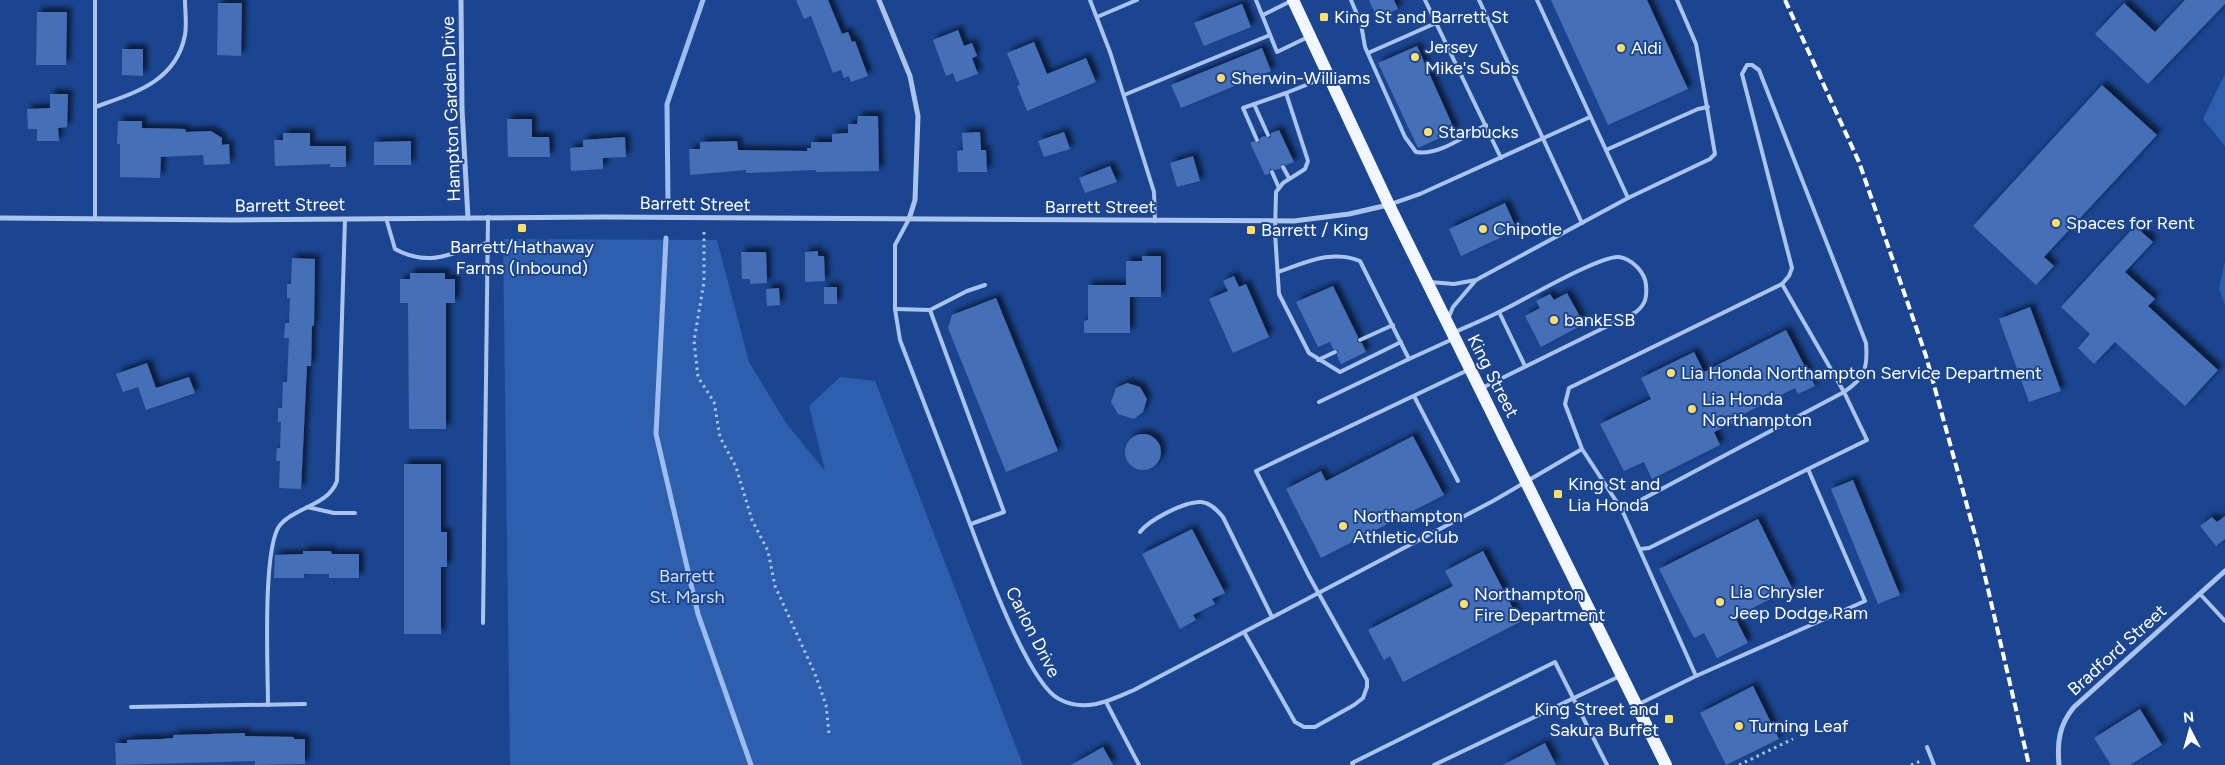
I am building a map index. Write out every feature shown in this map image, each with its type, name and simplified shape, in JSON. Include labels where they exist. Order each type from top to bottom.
[{"type":"main road","name":"King Street","points":[[1293,0],[1389,205],[1666,765]]},
{"type":"street","name":"Hampton Garden Drive","points":[[461,0],[462,109],[468,218]]},
{"type":"street","points":[[879,0],[910,76],[918,116],[914,200],[909,219]]},
{"type":"street","name":"Barrett Street","points":[[0,218],[488,217],[1275,221],[1349,214],[1389,205]]},
{"type":"street","name":"Bradford Street","points":[[2059,765],[2059,736],[2069,713],[2097,684],[2225,571]]},
{"type":"lane","points":[[95,219],[96,0]]},
{"type":"lane","points":[[95,107],[158,81],[177,58],[185,35],[186,0]]},
{"type":"lane","points":[[1090,0],[1124,95],[1154,192],[1155,221]]},
{"type":"lane","points":[[1097,17],[1137,0]]},
{"type":"lane","points":[[1256,0],[1277,52],[1310,36]]},
{"type":"lane","points":[[1263,15],[1293,0]]},
{"type":"lane","points":[[1351,0],[1361,24],[1362,41],[1405,137],[1416,152],[1425,154],[1486,125]]},
{"type":"lane","points":[[1425,0],[1501,158]]},
{"type":"lane","points":[[1479,0],[1582,223]]},
{"type":"lane","points":[[1537,0],[1628,198]]},
{"type":"lane","points":[[1427,282],[1454,284],[1476,280],[1628,198],[1710,159],[1715,154],[1696,44],[1677,0]]},
{"type":"lane","points":[[1368,54],[1436,23]]},
{"type":"lane","points":[[1124,95],[1270,35]]},
{"type":"lane","points":[[1622,510],[1844,392],[1858,382],[1865,368],[1866,343],[1759,70],[1752,65],[1747,65],[1742,74],[1792,268],[1790,276],[1782,284],[1569,388],[1564,404],[1582,449],[1622,510],[1696,676]]},
{"type":"lane","points":[[1257,140],[1243,108],[1328,76]]},
{"type":"lane","points":[[1286,93],[1308,161],[1305,169],[1289,178],[1279,188],[1275,197],[1279,294],[1308,353],[1340,372],[1401,342]]},
{"type":"lane","points":[[1254,104],[1268,135]]},
{"type":"lane","points":[[1606,150],[1698,109],[1708,107]]},
{"type":"lane","points":[[1389,205],[1420,194],[1590,117]]},
{"type":"lane","points":[[1283,167],[1289,178]]},
{"type":"lane","points":[[1272,172],[1279,188]]},
{"type":"lane","points":[[483,623],[488,217]]},
{"type":"lane","points":[[268,705],[271,544],[280,524],[331,491],[336,481],[345,218]]},
{"type":"lane","points":[[386,218],[395,249],[411,258],[432,260],[487,243]]},
{"type":"lane","name":"Carlon Drive","points":[[909,219],[895,245],[895,309],[900,340],[1004,612],[1040,682],[1056,698],[1075,707],[1106,702],[1244,632],[1526,482],[1582,449]]},
{"type":"lane","points":[[1278,272],[1324,256],[1346,255],[1360,261],[1409,359]]},
{"type":"lane","points":[[1319,402],[1409,359],[1451,332],[1499,312],[1588,267],[1618,257],[1636,264],[1646,281],[1647,297],[1644,306],[1636,312],[1480,389]]},
{"type":"lane","points":[[1451,332],[1453,307],[1476,280]]},
{"type":"lane","points":[[1640,549],[1649,548],[1867,440],[1844,392],[1782,284]]},
{"type":"lane","points":[[895,309],[930,310],[967,291],[985,285]]},
{"type":"lane","points":[[930,310],[1004,512],[970,524]]},
{"type":"lane","points":[[1499,312],[1525,366]]},
{"type":"lane","points":[[1360,340],[1393,325]]},
{"type":"lane","points":[[1318,360],[1335,352]]},
{"type":"lane","points":[[1244,632],[1295,722],[1304,727],[1315,727],[1363,698],[1367,688],[1367,680],[1318,592],[1256,471],[1470,369]]},
{"type":"lane","points":[[1414,396],[1458,480]]},
{"type":"lane","points":[[1637,705],[1696,676],[1865,601],[1808,469]]},
{"type":"lane","points":[[1140,532],[1150,522],[1183,505],[1201,502],[1211,506],[1223,517],[1272,617]]},
{"type":"lane","points":[[307,507],[334,513],[355,513]]},
{"type":"lane","points":[[2200,594],[2225,621]]},
{"type":"lane","points":[[1353,765],[1352,763],[1555,662],[1607,765]]},
{"type":"lane","points":[[1434,765],[1622,675]]},
{"type":"lane","points":[[1106,702],[1139,765]]},
{"type":"lane","points":[[131,707],[305,704]]},
{"type":"lane","points":[[1927,748],[1934,765]]},
{"type":"path","points":[[704,232],[704,282],[694,341],[698,377],[714,402],[720,437],[736,467],[752,520],[768,551],[775,586],[815,674],[826,705],[829,733]]},
{"type":"path","points":[[1739,765],[1793,739]]},
{"type":"green space","points":[[2225,74],[2225,146],[2203,119]]},
{"type":"green space","name":"Barrett St. Marsh","points":[[503,239],[717,240],[749,362],[786,423],[825,471],[809,406],[840,377],[875,381],[1023,765],[510,765]]},
{"type":"green space","points":[[2225,261],[2225,305],[2219,289]]},
{"type":"building","points":[[796,0],[828,0],[842,34],[848,32],[852,42],[855,41],[868,76],[851,82],[849,76],[844,78],[841,70],[833,73],[811,16],[804,19]]},
{"type":"building","points":[[1369,0],[1394,0],[1398,9],[1377,18]]},
{"type":"building","name":"Aldi","points":[[1551,0],[1647,0],[1688,89],[1608,125]]},
{"type":"building","points":[[2185,0],[2225,0],[2225,4],[2148,84],[2095,34],[2124,3],[2155,32]]},
{"type":"building","points":[[218,3],[242,3],[241,56],[217,55]]},
{"type":"building","points":[[1242,4],[1251,27],[1204,46],[1194,23]]},
{"type":"building","points":[[37,12],[67,12],[66,65],[36,65]]},
{"type":"building","points":[[958,30],[964,46],[972,43],[977,56],[972,58],[978,74],[956,82],[953,73],[946,76],[933,40]]},
{"type":"building","points":[[1034,42],[1047,74],[1086,58],[1096,82],[1027,111],[1017,86],[1020,85],[1007,53]]},
{"type":"building","points":[[1417,46],[1455,131],[1418,148],[1378,63]]},
{"type":"building","name":"Sherwin-Williams","points":[[1262,48],[1271,71],[1181,108],[1171,85]]},
{"type":"building","points":[[122,49],[143,49],[143,76],[122,75]]},
{"type":"building","points":[[2102,85],[2157,135],[2044,257],[2054,266],[2036,285],[1973,226]]},
{"type":"building","points":[[50,94],[68,94],[67,127],[58,128],[59,141],[37,141],[37,129],[28,129],[27,109],[50,108]]},
{"type":"building","points":[[858,116],[878,116],[879,171],[816,172],[816,170],[746,173],[746,170],[690,175],[689,149],[700,149],[700,142],[737,141],[738,150],[807,151],[807,148],[811,148],[811,142],[832,142],[832,134],[848,133],[848,124],[857,124]]},
{"type":"building","points":[[507,119],[532,119],[532,137],[549,137],[550,157],[508,157]]},
{"type":"building","points":[[118,121],[142,121],[142,128],[185,129],[186,132],[211,131],[222,138],[222,145],[229,144],[230,164],[204,165],[203,155],[161,157],[160,178],[120,177],[120,144],[117,144]]},
{"type":"building","points":[[1279,130],[1294,162],[1286,165],[1282,164],[1280,169],[1270,169],[1269,174],[1265,175],[1250,143],[1254,141],[1259,143],[1260,138],[1264,136],[1270,138],[1271,133]]},
{"type":"building","points":[[980,132],[981,150],[986,150],[987,172],[958,172],[957,151],[963,150],[962,133]]},
{"type":"building","points":[[1064,132],[1070,149],[1044,157],[1038,141]]},
{"type":"building","points":[[283,133],[310,133],[310,146],[346,146],[346,167],[330,167],[330,164],[275,166],[274,140],[283,140]]},
{"type":"building","points":[[625,137],[626,157],[603,158],[603,169],[571,171],[570,148],[583,147],[583,140]]},
{"type":"building","points":[[411,141],[411,165],[374,165],[374,142]]},
{"type":"building","points":[[1193,156],[1200,181],[1177,187],[1170,163]]},
{"type":"building","points":[[1110,166],[1117,182],[1085,193],[1079,178]]},
{"type":"building","name":"Chipotle","points":[[1505,203],[1517,230],[1461,256],[1449,229]]},
{"type":"building","points":[[2135,226],[2153,242],[2125,272],[2155,299],[2148,306],[2218,370],[2185,406],[2115,342],[2094,364],[2078,348],[2090,334],[2061,307]]},
{"type":"building","points":[[818,251],[818,256],[824,256],[825,281],[805,282],[805,252]]},
{"type":"building","points":[[741,252],[766,252],[767,283],[750,284],[750,279],[742,279]]},
{"type":"building","points":[[1142,256],[1161,256],[1161,297],[1130,297],[1130,333],[1084,333],[1084,321],[1088,320],[1088,285],[1126,285],[1126,261],[1142,261]]},
{"type":"building","points":[[292,258],[315,259],[314,326],[312,326],[311,366],[307,366],[301,489],[279,488],[280,461],[276,461],[277,448],[280,448],[281,422],[278,422],[278,408],[282,408],[283,382],[287,382],[289,338],[284,338],[285,323],[289,323],[290,298],[287,298],[287,284],[291,284]]},
{"type":"building","points":[[410,273],[445,273],[445,279],[455,279],[455,303],[446,303],[446,429],[409,429],[408,303],[400,303],[400,279],[410,279]]},
{"type":"building","points":[[1234,276],[1239,287],[1246,284],[1269,337],[1233,353],[1209,299],[1228,291],[1223,281]]},
{"type":"building","points":[[1333,286],[1358,337],[1357,342],[1362,343],[1366,352],[1341,364],[1337,355],[1338,350],[1333,349],[1330,342],[1318,347],[1296,302]]},
{"type":"building","points":[[824,287],[837,287],[837,304],[824,304]]},
{"type":"building","points":[[779,288],[780,305],[767,306],[766,289]]},
{"type":"building","name":"bankESB","points":[[1567,293],[1584,324],[1541,347],[1525,316],[1540,308],[1536,301],[1550,294],[1554,300]]},
{"type":"building","points":[[996,298],[1058,451],[1006,472],[948,328],[952,315]]},
{"type":"building","points":[[2030,307],[2061,391],[2029,402],[1999,319]]},
{"type":"building","name":"Lia Honda Northampton","points":[[1786,330],[1815,386],[1798,394],[1795,388],[1734,419],[1735,422],[1714,432],[1720,445],[1652,479],[1644,462],[1624,471],[1600,424],[1651,399],[1641,378],[1694,352],[1704,372]]},
{"type":"building","points":[[147,363],[156,388],[189,377],[195,393],[146,410],[138,387],[123,392],[116,374]]},
{"type":"building","points":[[1127,383],[1140,387],[1147,399],[1143,412],[1134,419],[1118,414],[1111,402],[1116,388]]},
{"type":"building","points":[[1143,434],[1155,440],[1161,452],[1155,464],[1143,470],[1131,464],[1125,452],[1131,440]]},
{"type":"building","name":"Northampton Athletic Club","points":[[1413,436],[1444,495],[1321,558],[1286,489],[1321,471],[1326,481]]},
{"type":"building","points":[[404,464],[441,464],[441,532],[447,532],[447,567],[441,567],[441,634],[404,634]]},
{"type":"building","points":[[1853,480],[1900,595],[1878,604],[1831,489]]},
{"type":"building","points":[[2225,516],[2225,539],[2216,546],[2200,526],[2212,517],[2217,522]]},
{"type":"building","name":"Lia Chrysler Jeep Dodge Ram","points":[[1758,519],[1792,588],[1735,617],[1748,643],[1717,658],[1704,633],[1694,638],[1659,569]]},
{"type":"building","points":[[1192,529],[1225,593],[1212,599],[1215,604],[1193,615],[1196,620],[1180,629],[1142,554]]},
{"type":"building","points":[[303,551],[359,554],[359,578],[329,578],[329,574],[304,574],[304,578],[274,578],[275,555],[303,554]]},
{"type":"building","name":"Northampton Fire Department","points":[[1483,551],[1520,622],[1403,682],[1390,656],[1384,660],[1368,630],[1453,586],[1445,571]]},
{"type":"building","name":"Turning Leaf","points":[[1753,686],[1779,739],[1726,765],[1700,713]]},
{"type":"building","points":[[2140,709],[2162,745],[2130,765],[2111,765],[2094,738]]},
{"type":"building","points":[[245,733],[245,736],[305,739],[305,764],[255,765],[255,761],[116,765],[115,743],[127,743],[127,740],[173,738],[173,735]]},
{"type":"building","points":[[1545,743],[1556,765],[1503,765]]},
{"type":"building","points":[[1103,747],[1113,765],[1071,765]]},
{"type":"waterway","points":[[668,205],[667,104],[703,0]]},
{"type":"waterway","points":[[666,238],[656,434],[698,614],[751,765]]},
{"type":"railway","points":[[1785,0],[1859,162],[1926,356],[1977,542],[2029,765]]},
{"type":"place","name":"King St and Barrett St","points":[[1324,17]]},
{"type":"place","name":"Aldi","points":[[1621,48]]},
{"type":"place","name":"Jersey Mike's Subs","points":[[1415,57]]},
{"type":"place","name":"Sherwin-Williams","points":[[1221,78]]},
{"type":"place","name":"Starbucks","points":[[1428,132]]},
{"type":"place","name":"Spaces for Rent","points":[[2056,223]]},
{"type":"place","name":"Barrett/Hathaway Farms (Inbound)","points":[[522,228]]},
{"type":"place","name":"Chipotle","points":[[1483,229]]},
{"type":"place","name":"Barrett / King","points":[[1251,230]]},
{"type":"place","name":"bankESB","points":[[1554,320]]},
{"type":"place","name":"Lia Honda Northampton Service Department","points":[[1671,373]]},
{"type":"place","name":"Lia Honda Northampton","points":[[1692,409]]},
{"type":"place","name":"King St and Lia Honda","points":[[1558,494]]},
{"type":"place","name":"Northampton Athletic Club","points":[[1343,526]]},
{"type":"place","name":"Lia Chrysler Jeep Dodge Ram","points":[[1720,602]]},
{"type":"place","name":"Northampton Fire Department","points":[[1464,604]]},
{"type":"place","name":"King Street and Sakura Buffet","points":[[1669,719]]},
{"type":"place","name":"Turning Leaf","points":[[1739,726]]}]
